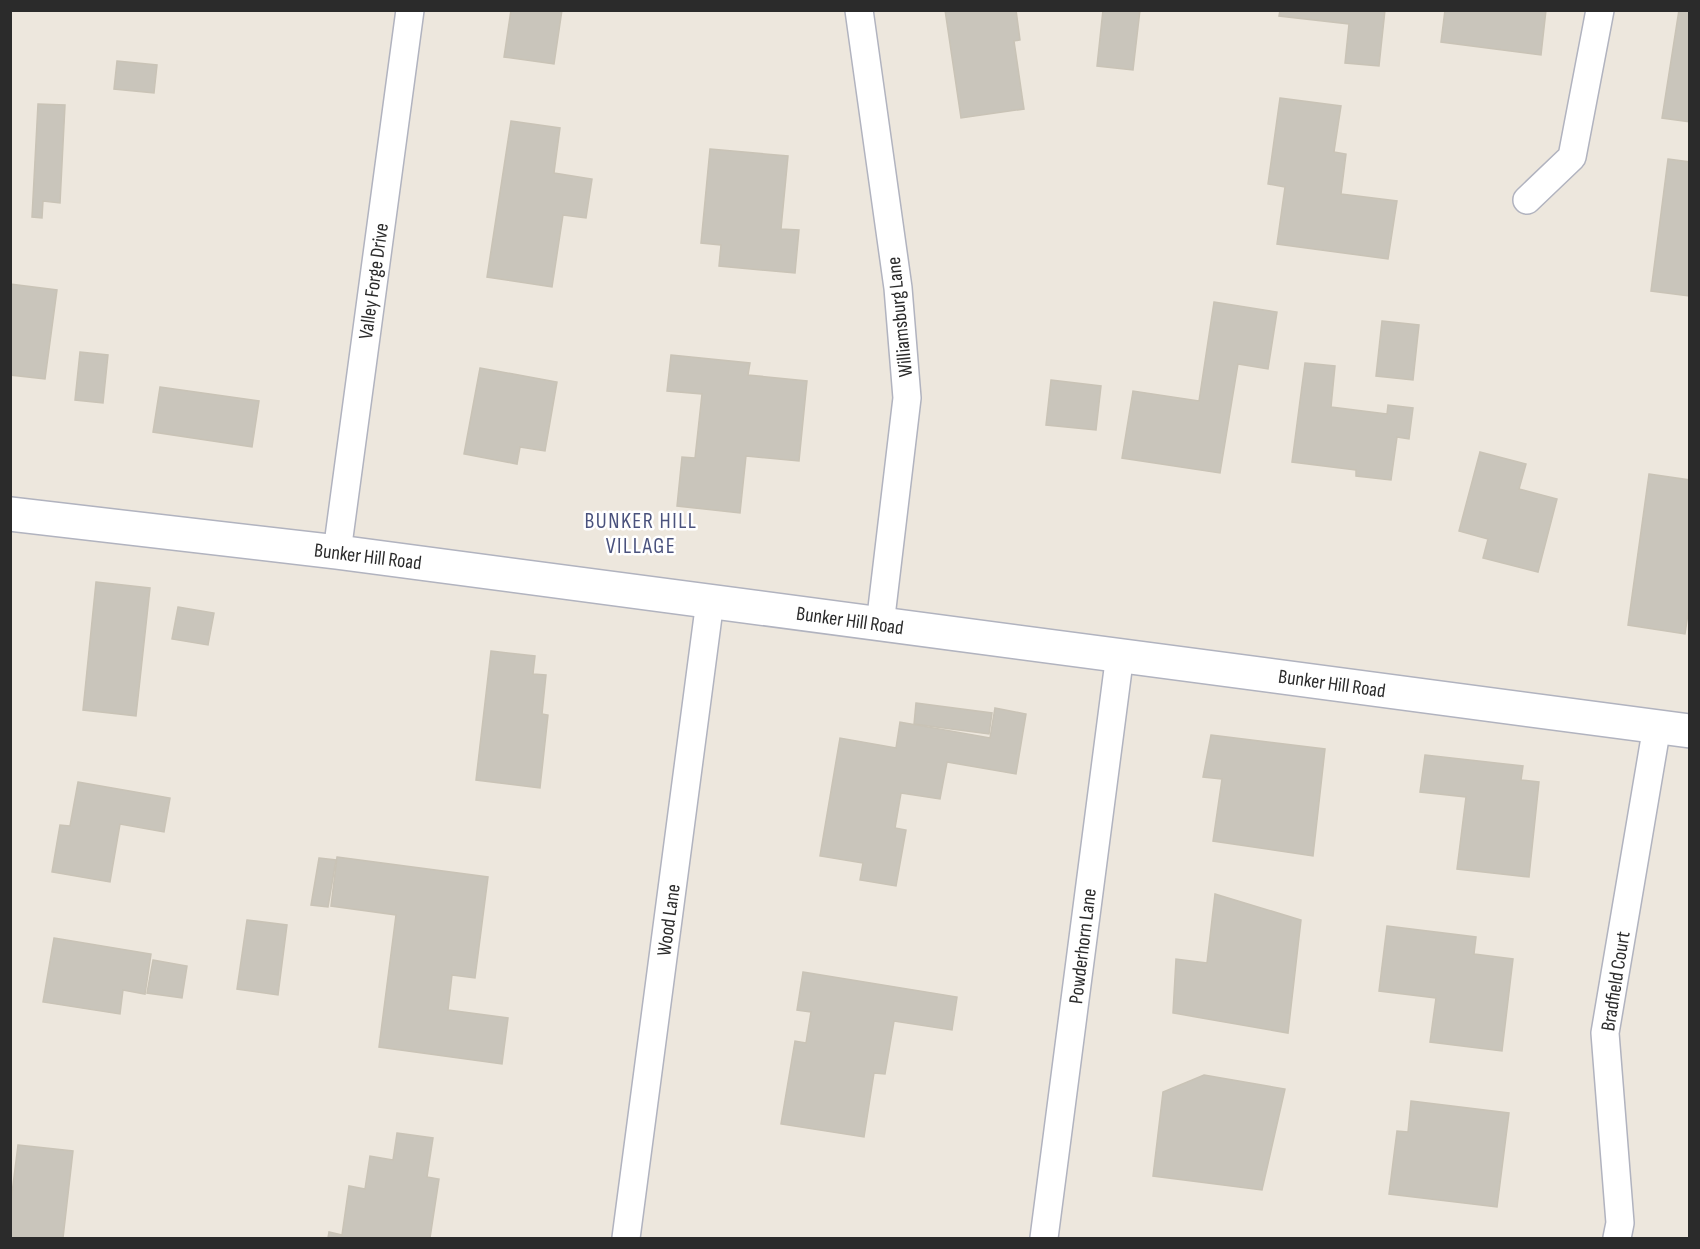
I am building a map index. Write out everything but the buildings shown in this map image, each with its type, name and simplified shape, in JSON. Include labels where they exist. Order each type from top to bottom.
[{"type":"street","name":"Valley Forge Drive","points":[[338,552],[410,10]]},
{"type":"street","name":"Williamsburg Lane","points":[[859,10],[898,288],[907,398],[880,625]]},
{"type":"street","points":[[1527,200],[1572,157],[1600,10]]},
{"type":"street","name":"Bunker Hill Road","points":[[10,514],[338,552],[1689,731]]},
{"type":"street","name":"Wood Lane","points":[[626,1239],[710,601]]},
{"type":"street","name":"Powderhorn Lane","points":[[1044,1239],[1120,654]]},
{"type":"street","name":"Bradfield Court","points":[[1617,1239],[1620,1223],[1605,1033],[1657,726]]},
{"type":"district","name":"BUNKER HILL VILLAGE","points":[[641,532]]}]
